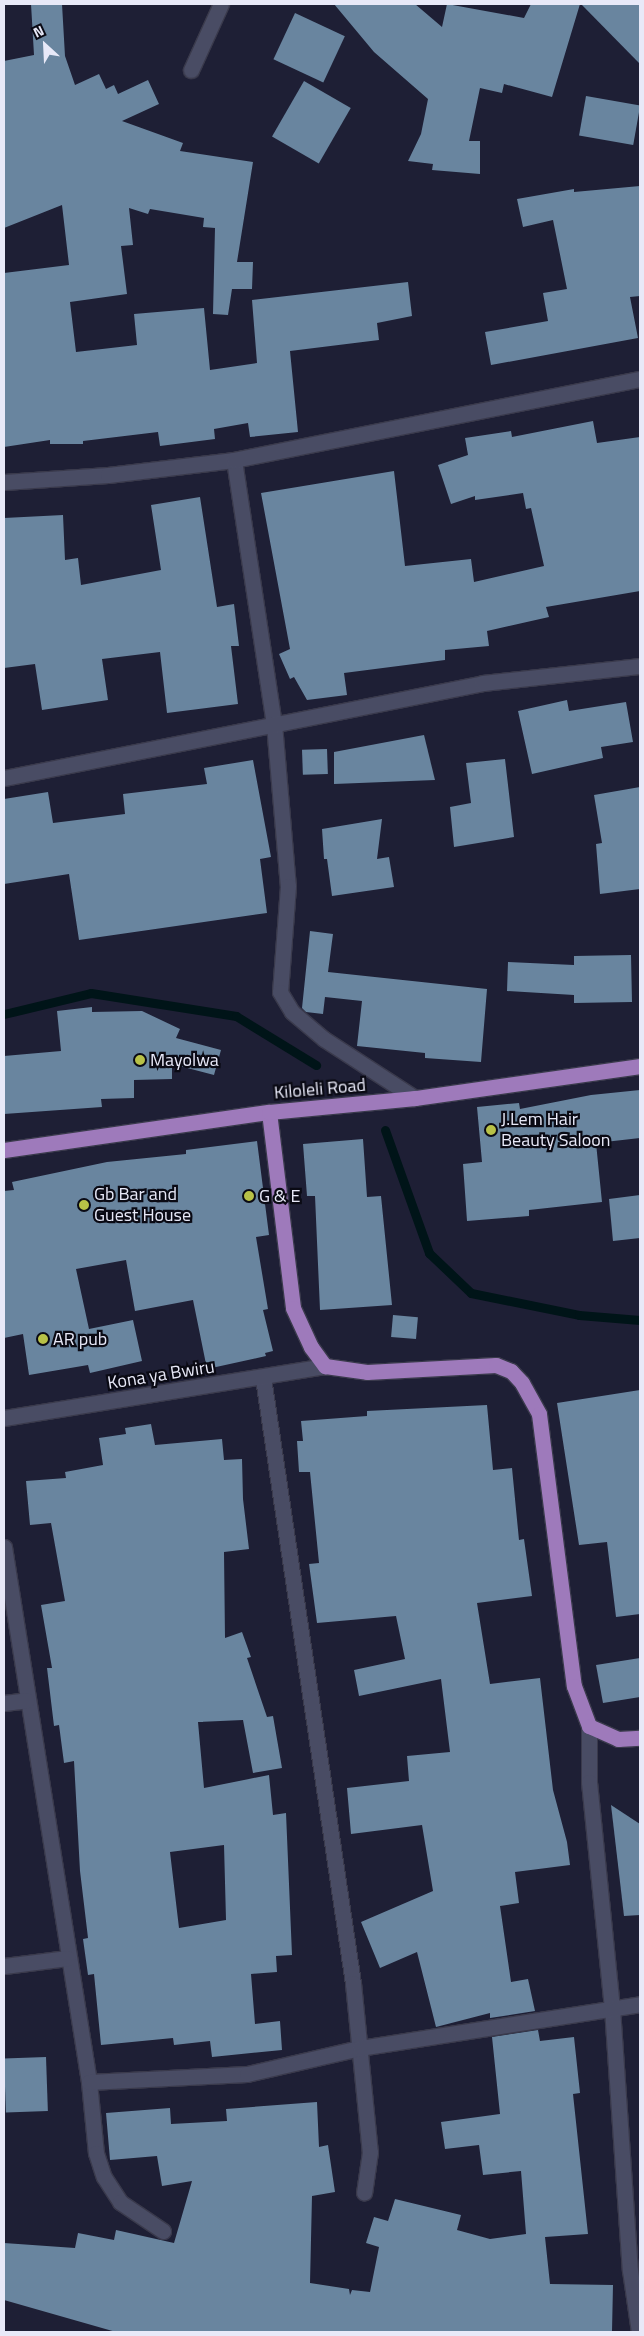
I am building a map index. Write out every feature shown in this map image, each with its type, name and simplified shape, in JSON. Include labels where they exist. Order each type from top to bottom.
[{"type":"main road","name":"Kiloleli Road","points":[[4,1150],[269,1112],[416,1098],[640,1066]]},
{"type":"main road","points":[[269,1112],[293,1308],[324,1366],[367,1372],[496,1365],[511,1371],[522,1383],[539,1414],[574,1686],[589,1726],[618,1739],[640,1738]]},
{"type":"street","points":[[190,70],[221,4]]},
{"type":"street","points":[[4,482],[108,475],[234,460],[640,379]]},
{"type":"street","points":[[234,460],[274,724],[288,886],[280,992],[292,1012],[324,1039],[416,1098]]},
{"type":"street","points":[[4,778],[99,761],[483,683],[640,666]]},
{"type":"street","name":"Kona ya Bwiru","points":[[4,1418],[263,1378],[324,1366]]},
{"type":"street","points":[[263,1378],[353,1983],[370,2152],[364,2193]]},
{"type":"street","points":[[4,1547],[67,1958],[89,2082],[96,2154],[104,2177],[120,2202],[163,2231]]},
{"type":"street","points":[[4,1703],[27,1700]]},
{"type":"street","points":[[589,1726],[589,1782],[635,2254],[639,2332]]},
{"type":"street","points":[[4,1966],[67,1958]]},
{"type":"street","points":[[89,2082],[247,2074],[360,2048],[640,2004]]},
{"type":"building","points":[[31,4],[62,4],[65,56],[75,85],[99,74],[106,89],[114,85],[118,94],[148,80],[159,104],[122,121],[183,143],[180,151],[253,162],[237,262],[253,262],[252,289],[232,289],[228,315],[213,314],[215,228],[203,227],[204,218],[150,209],[148,214],[129,208],[133,245],[121,246],[127,294],[70,302],[76,352],[137,345],[134,314],[204,308],[210,370],[257,363],[252,300],[408,282],[412,316],[377,323],[379,340],[290,351],[298,432],[250,437],[248,423],[214,429],[215,439],[160,446],[158,432],[83,441],[83,444],[50,444],[50,440],[4,447],[4,273],[69,265],[62,205],[4,228],[4,61],[34,55]]},
{"type":"building","points":[[334,4],[415,4],[442,27],[447,4],[524,18],[531,4],[580,4],[552,97],[504,84],[502,93],[480,88],[469,141],[480,141],[480,174],[432,170],[433,164],[408,161],[421,134],[428,99],[374,52]]},
{"type":"building","points":[[581,4],[640,4],[640,64]]},
{"type":"building","points":[[295,13],[345,36],[323,82],[273,59]]},
{"type":"building","points":[[304,81],[351,108],[319,163],[272,136]]},
{"type":"building","points":[[586,96],[640,106],[633,145],[579,135]]},
{"type":"building","points":[[640,186],[640,296],[630,297],[638,338],[491,365],[485,332],[548,321],[543,293],[567,289],[553,220],[523,227],[517,199],[574,189],[574,192]]},
{"type":"building","points":[[593,421],[597,443],[640,437],[640,591],[546,607],[549,617],[487,631],[489,646],[445,650],[445,660],[344,673],[347,695],[307,700],[294,677],[290,679],[279,654],[290,649],[261,493],[394,471],[405,566],[471,559],[474,582],[544,566],[531,508],[526,509],[523,493],[475,500],[475,496],[451,504],[438,465],[468,455],[465,438],[511,431],[512,437]]},
{"type":"building","points":[[200,497],[217,607],[234,604],[239,646],[231,646],[238,704],[167,713],[160,652],[102,659],[108,700],[42,710],[35,664],[4,668],[4,518],[63,515],[65,560],[78,558],[81,585],[161,570],[151,505]]},
{"type":"building","points":[[567,700],[569,711],[626,702],[633,742],[601,747],[603,758],[532,774],[518,711]]},
{"type":"building","points":[[424,735],[435,780],[334,784],[334,752]]},
{"type":"building","points":[[327,749],[328,774],[303,775],[302,750]]},
{"type":"building","points":[[505,759],[514,837],[454,847],[450,807],[471,803],[466,763]]},
{"type":"building","points":[[253,760],[271,857],[260,859],[267,913],[79,940],[69,874],[4,884],[4,799],[48,792],[53,823],[125,814],[123,794],[207,784],[204,768]]},
{"type":"building","points":[[640,787],[640,889],[600,894],[596,844],[602,843],[594,795]]},
{"type":"building","points":[[382,819],[377,859],[389,857],[394,887],[332,896],[327,859],[324,859],[322,829]]},
{"type":"building","points":[[310,931],[333,934],[328,972],[487,989],[481,1062],[425,1058],[425,1053],[357,1046],[362,1001],[325,997],[323,1014],[306,1012],[302,1008]]},
{"type":"building","points":[[631,955],[632,1002],[574,1003],[574,995],[507,991],[508,962],[574,965],[574,956]]},
{"type":"building","points":[[92,1007],[92,1012],[142,1011],[180,1029],[176,1038],[221,1050],[214,1075],[172,1064],[172,1079],[134,1080],[134,1098],[101,1099],[102,1107],[4,1114],[4,1056],[61,1051],[57,1011]]},
{"type":"building","points":[[640,1090],[640,1138],[596,1143],[602,1202],[529,1210],[529,1216],[467,1221],[463,1164],[482,1162],[477,1107],[519,1103],[520,1109],[591,1095]]},
{"type":"building","points":[[363,1139],[367,1197],[381,1196],[392,1305],[320,1310],[315,1196],[307,1196],[303,1144]]},
{"type":"building","points":[[257,1141],[269,1235],[256,1237],[268,1309],[263,1310],[273,1351],[265,1353],[266,1356],[207,1369],[193,1300],[135,1311],[126,1260],[76,1269],[89,1329],[133,1320],[142,1361],[90,1373],[88,1365],[29,1375],[23,1334],[4,1338],[4,1191],[14,1190],[12,1182],[107,1162],[186,1154],[186,1150]]},
{"type":"building","points":[[640,1195],[640,1238],[613,1241],[609,1199]]},
{"type":"building","points":[[393,1315],[418,1317],[416,1339],[391,1337]]},
{"type":"building","points":[[640,1390],[640,1614],[616,1617],[607,1542],[579,1545],[557,1403]]},
{"type":"building","points":[[487,1405],[493,1470],[512,1468],[519,1540],[524,1539],[532,1596],[477,1603],[490,1684],[540,1678],[553,1790],[567,1842],[570,1865],[515,1872],[519,1903],[500,1906],[511,1982],[528,1979],[535,2011],[490,2018],[490,2013],[436,2027],[417,1952],[380,1968],[361,1922],[433,1891],[422,1825],[351,1834],[347,1788],[409,1781],[407,1756],[450,1752],[441,1679],[359,1696],[354,1670],[405,1659],[396,1616],[317,1623],[309,1564],[319,1563],[310,1472],[299,1472],[297,1441],[303,1441],[301,1421],[367,1416],[367,1411]]},
{"type":"building","points":[[151,1424],[155,1445],[222,1439],[224,1460],[242,1459],[243,1499],[249,1549],[224,1552],[225,1638],[242,1632],[251,1657],[247,1658],[267,1717],[273,1716],[282,1768],[253,1773],[243,1720],[198,1722],[204,1788],[269,1775],[273,1815],[286,1813],[292,1955],[276,1956],[277,1972],[251,1974],[255,2024],[280,2021],[282,2050],[212,2057],[210,2041],[174,2045],[173,2038],[101,2045],[94,1974],[88,1975],[83,1939],[88,1938],[80,1871],[74,1761],[64,1763],[59,1725],[54,1726],[47,1668],[52,1668],[41,1605],[65,1601],[51,1523],[30,1525],[26,1481],[66,1478],[65,1472],[103,1465],[99,1438],[126,1434],[125,1428]],"holes":[[[224,1845],[226,1920],[179,1928],[170,1852]]]},
{"type":"building","points":[[640,1658],[640,1697],[603,1703],[596,1665]]},
{"type":"building","points":[[611,1805],[640,1824],[640,1915],[624,1916]]},
{"type":"building","points":[[538,2030],[540,2041],[574,2037],[580,2093],[573,2094],[588,2234],[545,2237],[550,2284],[613,2285],[612,2332],[116,2332],[4,2300],[4,2243],[75,2248],[78,2233],[114,2240],[116,2230],[174,2243],[192,2181],[162,2186],[157,2156],[110,2160],[106,2113],[170,2108],[171,2124],[227,2121],[226,2109],[317,2102],[319,2147],[328,2145],[335,2192],[312,2196],[310,2283],[349,2289],[350,2295],[352,2290],[370,2292],[379,2247],[366,2243],[374,2217],[388,2221],[395,2199],[461,2215],[457,2230],[490,2239],[526,2234],[521,2171],[483,2175],[479,2145],[445,2149],[441,2122],[500,2114],[492,2037]]},
{"type":"building","points":[[46,2057],[48,2111],[6,2112],[4,2058]]},
{"type":"waterway","points":[[4,1014],[91,993],[236,1016],[316,1065]]},
{"type":"waterway","points":[[385,1130],[429,1253],[471,1293],[579,1315],[640,1320]]},
{"type":"place","name":"Mayolwa","points":[[140,1060]]},
{"type":"place","name":"J.Lem Hair Beauty Saloon","points":[[491,1130]]},
{"type":"place","name":"G & E","points":[[249,1196]]},
{"type":"place","name":"Gb Bar and Guest House","points":[[84,1205]]},
{"type":"place","name":"AR pub","points":[[43,1339]]}]
